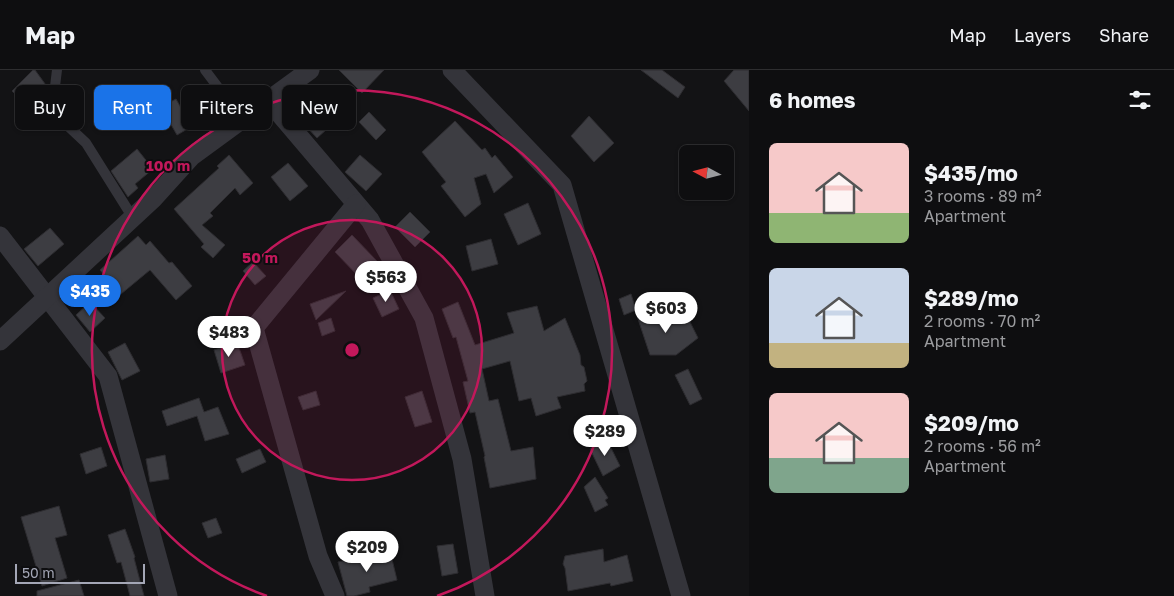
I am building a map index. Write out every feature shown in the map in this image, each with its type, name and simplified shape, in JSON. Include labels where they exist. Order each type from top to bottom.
[{"type":"street","points":[[272,97],[310,70]]},
{"type":"street","points":[[452,70],[562,185],[681,596]]},
{"type":"street","points":[[272,105],[370,220],[424,318],[462,459],[485,596]]},
{"type":"street","points":[[0,341],[154,198],[192,156],[227,130]]},
{"type":"street","points":[[335,596],[318,556],[254,328],[356,204]]},
{"type":"street","points":[[0,236],[108,376],[168,596]]},
{"type":"lane","points":[[56,70],[52,111],[86,144],[133,218]]},
{"type":"lane","points":[[205,70],[216,85]]},
{"type":"building","points":[[35,70],[46,85],[18,85]]},
{"type":"building","points":[[339,70],[384,70],[362,93]]},
{"type":"building","points":[[641,70],[662,70],[685,87],[678,98]]},
{"type":"building","points":[[734,70],[749,70],[749,111],[724,81]]},
{"type":"building","points":[[176,99],[181,108],[181,130],[186,130],[177,135],[171,124],[171,102]]},
{"type":"building","points":[[369,112],[386,130],[376,140],[359,122]]},
{"type":"building","points":[[589,116],[614,143],[594,162],[571,136]]},
{"type":"building","points":[[455,121],[482,150],[485,148],[492,158],[495,155],[513,177],[494,193],[486,174],[474,178],[481,204],[465,217],[441,186],[446,182],[422,152]]},
{"type":"building","points":[[310,130],[326,130],[317,138]]},
{"type":"building","points":[[137,149],[153,169],[135,184],[138,188],[128,197],[111,171]]},
{"type":"building","points":[[229,155],[253,183],[240,195],[235,188],[210,213],[213,216],[202,225],[225,245],[213,258],[201,247],[204,244],[174,209],[219,168],[217,166]]},
{"type":"building","points":[[360,155],[382,174],[366,191],[345,172]]},
{"type":"building","points":[[288,163],[308,186],[290,201],[271,177]]},
{"type":"building","points":[[528,203],[541,234],[518,245],[504,214]]},
{"type":"building","points":[[410,212],[430,232],[415,247],[395,227]]},
{"type":"building","points":[[50,228],[64,244],[38,266],[24,249]]},
{"type":"building","points":[[352,235],[377,261],[360,278],[335,252]]},
{"type":"building","points":[[138,236],[146,245],[150,241],[169,263],[172,262],[192,286],[176,300],[150,270],[121,294],[100,270]]},
{"type":"building","points":[[491,239],[498,264],[472,271],[466,246]]},
{"type":"building","points":[[253,262],[266,276],[255,285],[243,271]]},
{"type":"building","points":[[390,290],[399,309],[382,317],[373,298]]},
{"type":"building","points":[[346,291],[316,320],[310,304]]},
{"type":"building","points":[[631,294],[636,310],[624,315],[619,299]]},
{"type":"building","points":[[90,302],[105,318],[90,332],[76,315]]},
{"type":"building","points":[[458,302],[475,345],[514,333],[507,313],[537,306],[544,331],[565,318],[580,355],[581,365],[584,367],[587,381],[584,384],[585,391],[557,397],[561,408],[536,416],[531,398],[519,401],[510,361],[482,369],[489,401],[498,399],[511,451],[533,447],[536,479],[490,488],[475,412],[470,413],[463,382],[468,381],[456,337],[453,338],[442,309]]},
{"type":"building","points":[[660,307],[667,327],[687,316],[698,338],[676,355],[650,355],[637,316]]},
{"type":"building","points":[[331,318],[335,331],[322,336],[318,323]]},
{"type":"building","points":[[237,342],[245,365],[221,373],[214,350]]},
{"type":"building","points":[[125,343],[140,371],[122,380],[108,352]]},
{"type":"building","points":[[688,369],[702,399],[690,405],[675,375]]},
{"type":"building","points":[[316,391],[320,405],[303,410],[298,397]]},
{"type":"building","points":[[422,391],[432,422],[415,427],[405,397]]},
{"type":"building","points":[[199,398],[204,412],[218,407],[229,434],[205,441],[197,416],[167,426],[162,411]]},
{"type":"building","points":[[606,438],[620,466],[603,476],[590,449]]},
{"type":"building","points":[[101,447],[107,466],[86,474],[80,454]]},
{"type":"building","points":[[260,449],[266,462],[242,473],[236,459]]},
{"type":"building","points":[[165,455],[169,479],[150,482],[146,459]]},
{"type":"building","points":[[595,477],[608,498],[605,500],[608,505],[595,512],[584,487]]},
{"type":"building","points":[[59,506],[67,535],[55,538],[67,578],[42,586],[21,517]]},
{"type":"building","points":[[216,518],[222,533],[208,538],[202,523]]},
{"type":"building","points":[[125,529],[135,557],[144,596],[130,596],[121,562],[117,563],[108,535]]},
{"type":"building","points":[[453,544],[458,573],[442,576],[437,546]]},
{"type":"building","points":[[603,549],[604,562],[627,555],[633,581],[611,586],[610,583],[568,591],[563,564],[565,556]]},
{"type":"building","points":[[390,551],[397,580],[369,587],[370,592],[347,596],[338,562]]},
{"type":"building","points":[[79,580],[84,596],[37,596],[37,591]]}]
